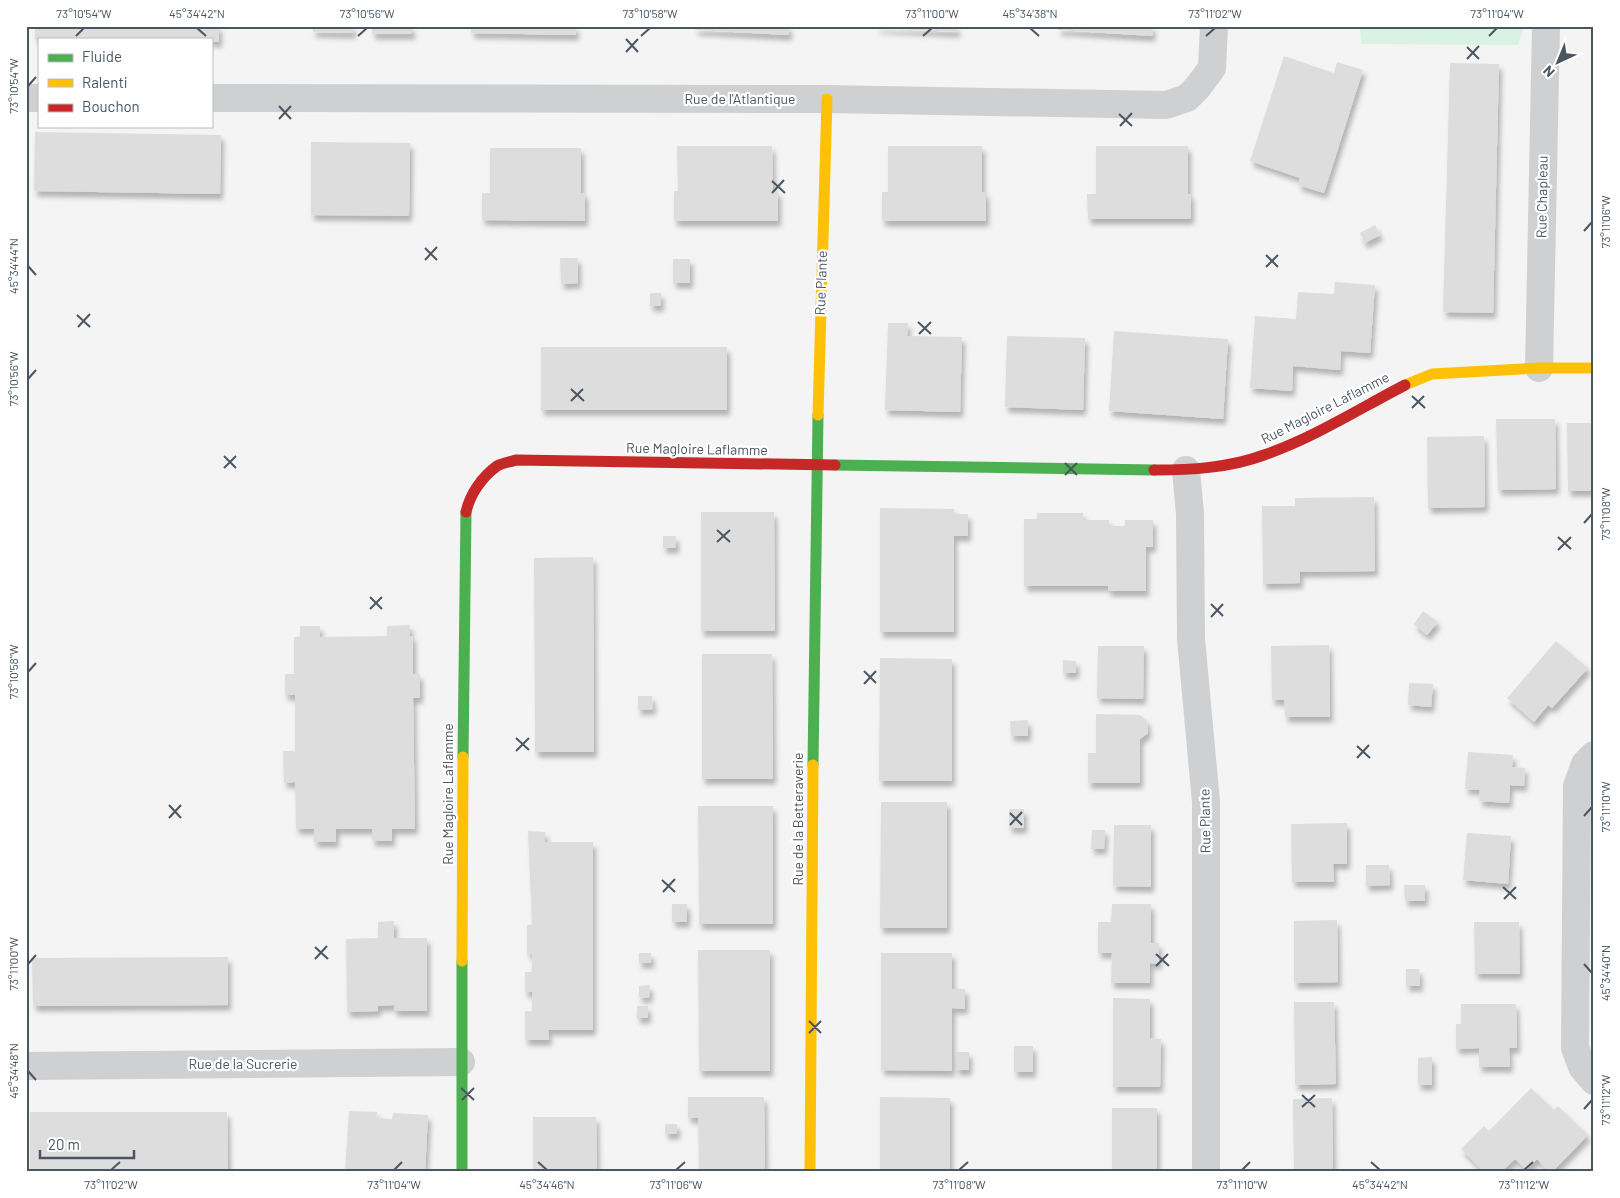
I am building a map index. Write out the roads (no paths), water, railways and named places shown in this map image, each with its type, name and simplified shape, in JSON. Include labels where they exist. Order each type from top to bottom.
[{"type":"street","name":"Rue de l'Atlantique","points":[[212,98],[826,99],[1166,105],[1187,98],[1212,68],[1214,26]]},
{"type":"street","name":"Rue Chapleau","points":[[1539,368],[1546,26]]},
{"type":"street","name":"Rue Plante","points":[[816,466],[826,99]]},
{"type":"street","name":"Rue Magloire Laflamme","points":[[462,1172],[461,1062],[466,518],[470,498],[481,482],[498,465],[516,460],[816,466],[1186,470],[1238,462],[1262,456],[1292,444],[1409,382],[1432,374],[1539,368],[1594,368]]},
{"type":"street","name":"Rue de la Betteraverie","points":[[810,1172],[816,466]]},
{"type":"street","name":"Rue Plante","points":[[1186,470],[1190,514],[1191,639],[1206,802],[1206,1172]]},
{"type":"street","points":[[1594,755],[1585,764],[1577,786],[1575,1038],[1575,1048],[1582,1068],[1594,1081]]},
{"type":"street","name":"Rue de la Sucrerie","points":[[26,1066],[461,1062]]}]
